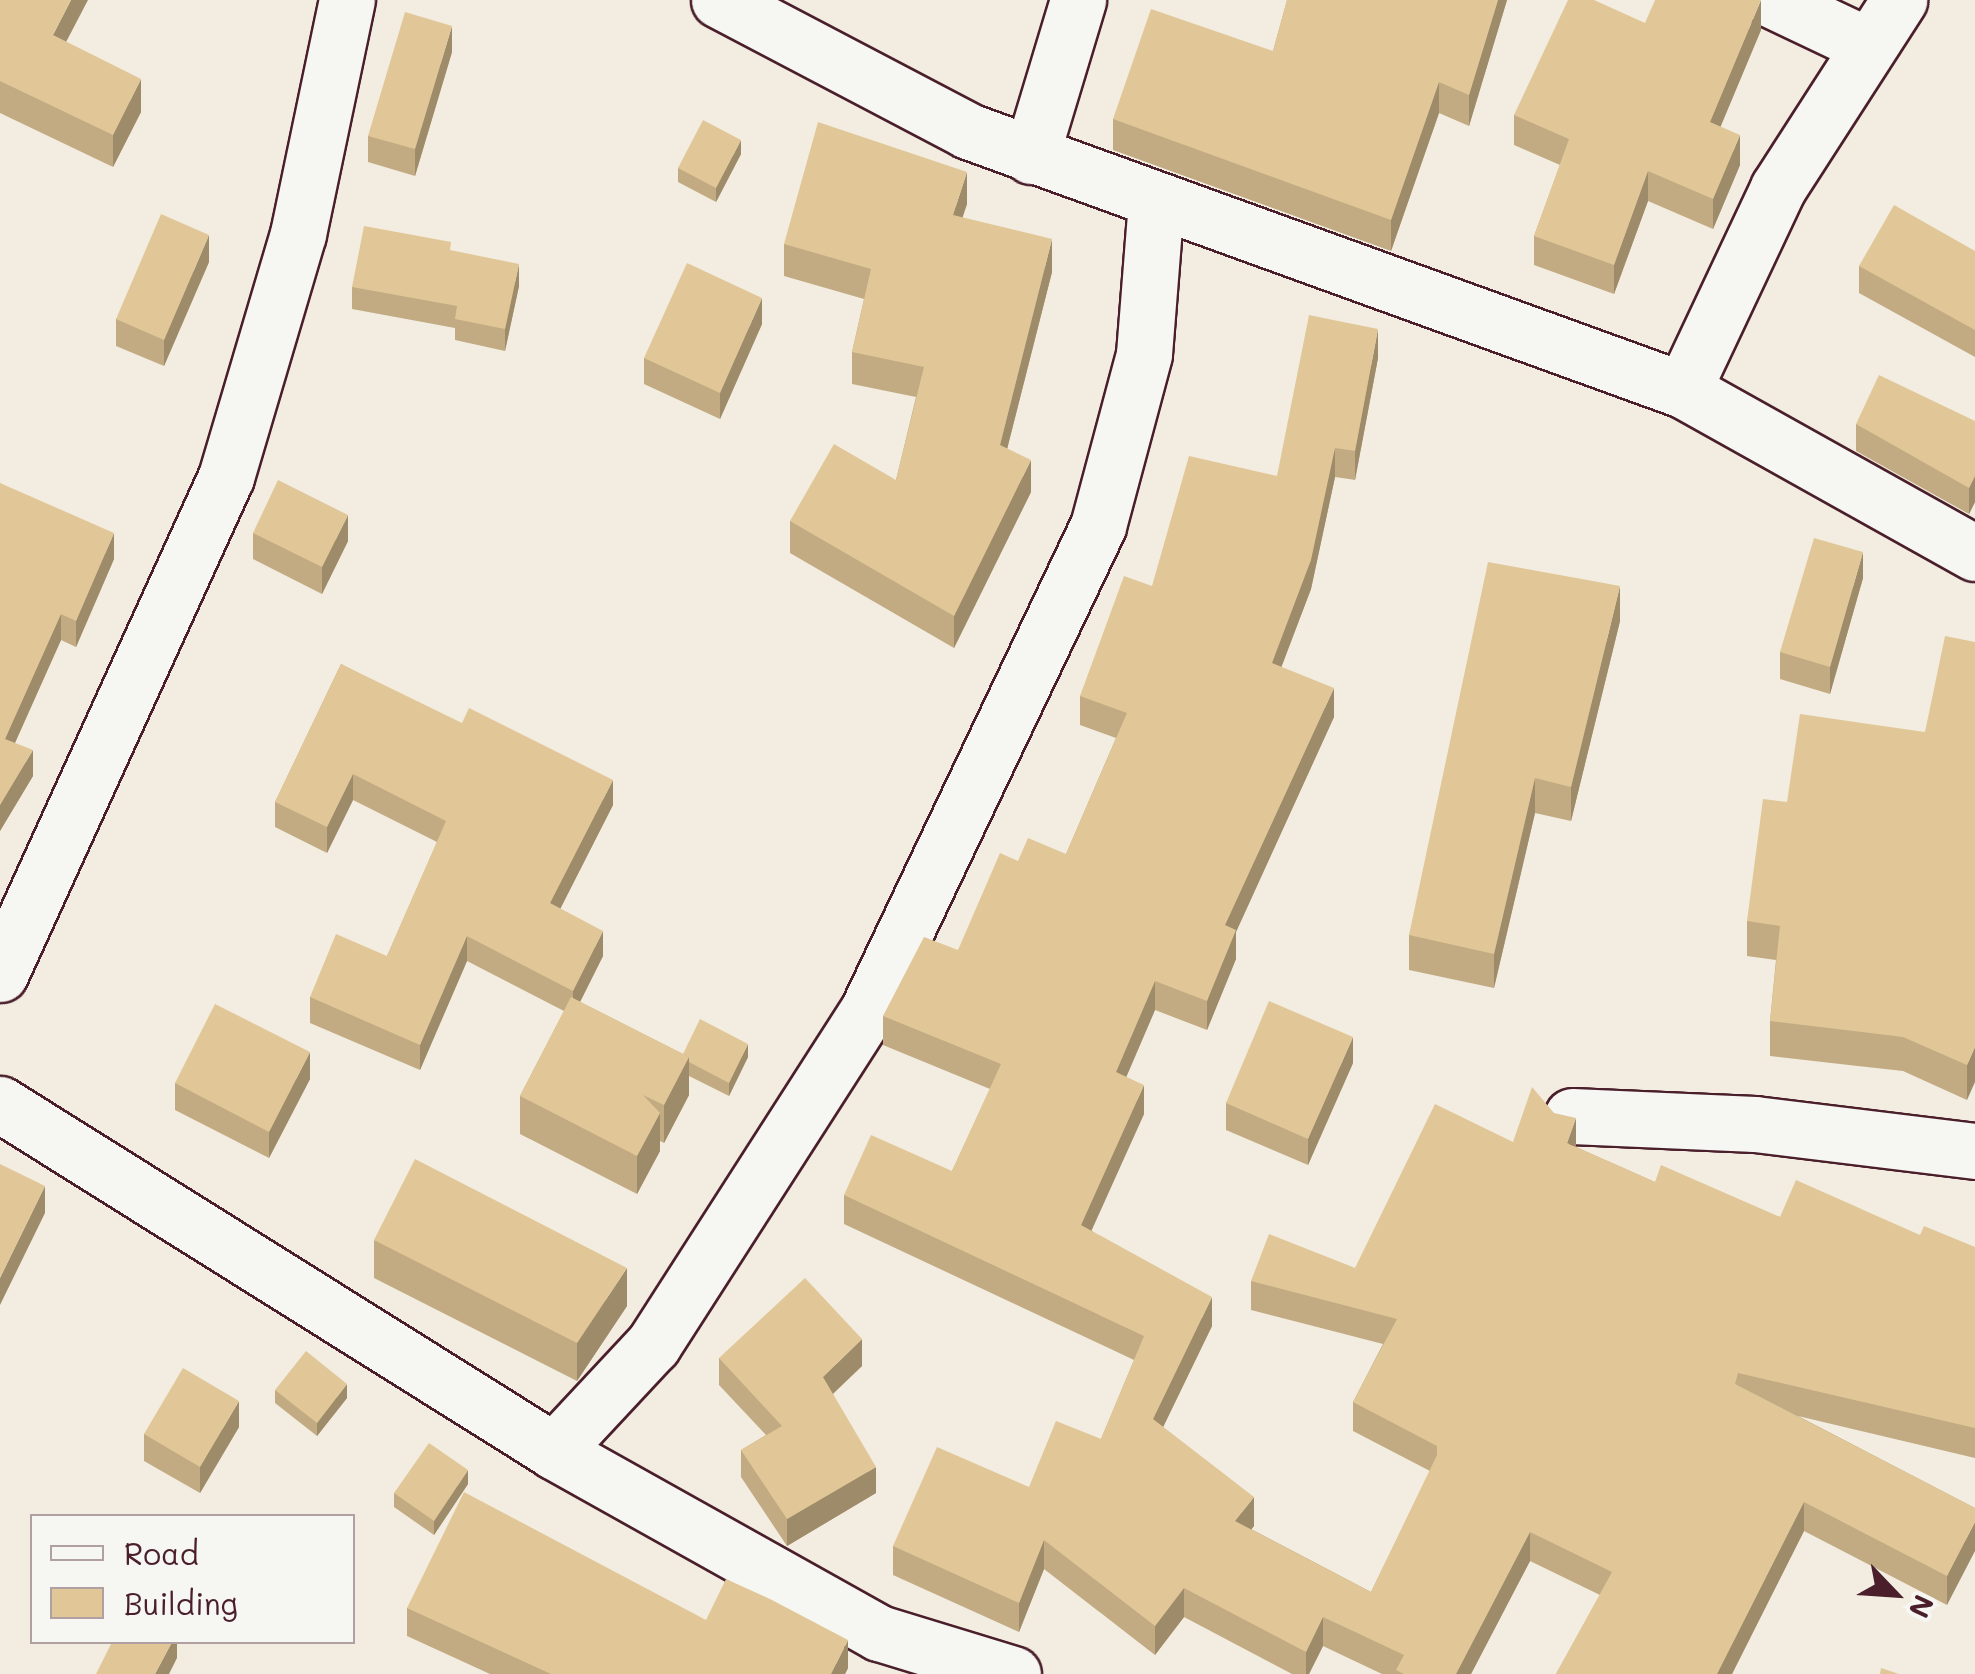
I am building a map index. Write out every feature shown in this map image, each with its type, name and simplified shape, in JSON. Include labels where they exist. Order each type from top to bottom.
[{"type":"street","points":[[0,974],[226,478],[298,234],[347,0]]},
{"type":"street","points":[[719,0],[1031,156],[1683,390],[1975,553]]},
{"type":"street","points":[[1031,156],[1078,0]]},
{"type":"street","points":[[1772,0],[1869,46]]},
{"type":"street","points":[[1683,390],[1778,188],[1899,0]]},
{"type":"street","points":[[554,1451],[653,1345],[867,1012],[1098,526],[1144,354],[1156,200]]},
{"type":"street","points":[[0,1104],[554,1451],[879,1633],[1013,1674]]},
{"type":"street","points":[[1572,1116],[1755,1124],[1975,1151]]},
{"type":"building","points":[[0,0],[71,0],[53,35],[141,79],[113,135],[0,81]]},
{"type":"building","points":[[1287,0],[1498,0],[1469,95],[1439,82],[1391,220],[1113,119],[1151,9],[1273,51]]},
{"type":"building","points":[[1568,0],[1594,0],[1645,23],[1655,0],[1761,0],[1710,122],[1740,135],[1713,199],[1648,171],[1614,265],[1534,236],[1569,139],[1514,115]]},
{"type":"building","points":[[405,12],[452,26],[415,149],[368,136]]},
{"type":"building","points":[[703,120],[741,140],[716,188],[678,168]]},
{"type":"building","points":[[818,122],[967,172],[953,215],[1052,239],[1000,445],[1031,460],[954,616],[790,521],[834,444],[896,480],[924,367],[852,352],[871,269],[784,244]]},
{"type":"building","points":[[1894,205],[1975,251],[1975,330],[1859,266]]},
{"type":"building","points":[[161,214],[209,235],[164,340],[116,319]]},
{"type":"building","points":[[364,226],[451,242],[450,250],[519,264],[505,329],[455,319],[457,306],[352,287]]},
{"type":"building","points":[[687,263],[762,298],[720,393],[644,358]]},
{"type":"building","points":[[1309,315],[1378,329],[1355,451],[1335,448],[1311,560],[1272,663],[1334,688],[1225,925],[1236,930],[1207,1001],[1155,981],[1116,1072],[1144,1085],[1081,1225],[1212,1297],[1153,1419],[1254,1497],[1235,1521],[1371,1592],[1437,1455],[1437,1446],[1353,1402],[1397,1319],[1251,1281],[1269,1234],[1355,1268],[1435,1104],[1513,1142],[1532,1087],[1554,1113],[1576,1118],[1567,1143],[1655,1182],[1661,1165],[1780,1217],[1796,1180],[1920,1235],[1924,1226],[1975,1247],[1975,1428],[1738,1373],[1735,1384],[1975,1508],[1975,1522],[1947,1576],[1804,1502],[1717,1674],[1556,1674],[1612,1572],[1530,1532],[1456,1674],[1404,1674],[1396,1670],[1404,1655],[1323,1617],[1306,1652],[1184,1588],[1155,1626],[1044,1540],[1019,1603],[893,1546],[937,1447],[1029,1487],[1056,1421],[1101,1439],[1144,1336],[844,1195],[871,1135],[952,1171],[1001,1064],[883,1016],[924,937],[958,950],[1000,853],[1018,861],[1028,838],[1066,854],[1127,713],[1080,696],[1124,576],[1152,586],[1189,456],[1277,476]]},
{"type":"building","points":[[1879,375],[1975,421],[1975,476],[1969,488],[1856,424]]},
{"type":"building","points":[[278,480],[348,515],[322,567],[253,533]]},
{"type":"building","points":[[0,483],[114,533],[76,621],[61,614],[5,739],[33,750],[0,805]]},
{"type":"building","points":[[1814,538],[1863,552],[1830,667],[1780,652]]},
{"type":"building","points":[[1488,562],[1620,586],[1571,787],[1535,778],[1494,954],[1409,935]]},
{"type":"building","points":[[1945,636],[1975,642],[1975,1047],[1967,1065],[1903,1037],[1770,1021],[1780,926],[1747,921],[1763,799],[1787,802],[1800,714],[1925,732]]},
{"type":"building","points":[[341,664],[462,723],[469,708],[613,780],[550,903],[603,931],[573,991],[467,936],[420,1045],[310,997],[336,934],[387,956],[446,821],[353,774],[327,827],[275,802]]},
{"type":"building","points":[[571,997],[689,1057],[664,1105],[643,1095],[660,1113],[637,1156],[520,1096]]},
{"type":"building","points":[[1269,1001],[1353,1037],[1308,1139],[1226,1103]]},
{"type":"building","points":[[215,1004],[310,1052],[269,1132],[175,1083]]},
{"type":"building","points":[[700,1019],[748,1044],[729,1083],[689,1062],[683,1054]]},
{"type":"building","points":[[415,1159],[627,1268],[577,1343],[374,1240]]},
{"type":"building","points":[[0,1164],[45,1186],[0,1278]]},
{"type":"building","points":[[805,1278],[862,1339],[823,1377],[876,1467],[787,1519],[741,1450],[782,1426],[719,1358]]},
{"type":"building","points":[[306,1351],[347,1384],[317,1423],[275,1390]]},
{"type":"building","points":[[183,1368],[239,1401],[200,1467],[144,1434]]},
{"type":"building","points":[[429,1443],[468,1470],[434,1521],[394,1493]]},
{"type":"building","points":[[464,1492],[706,1620],[726,1579],[848,1640],[831,1674],[551,1674],[407,1608]]},
{"type":"building","points":[[111,1644],[171,1644],[155,1674],[96,1674]]}]
